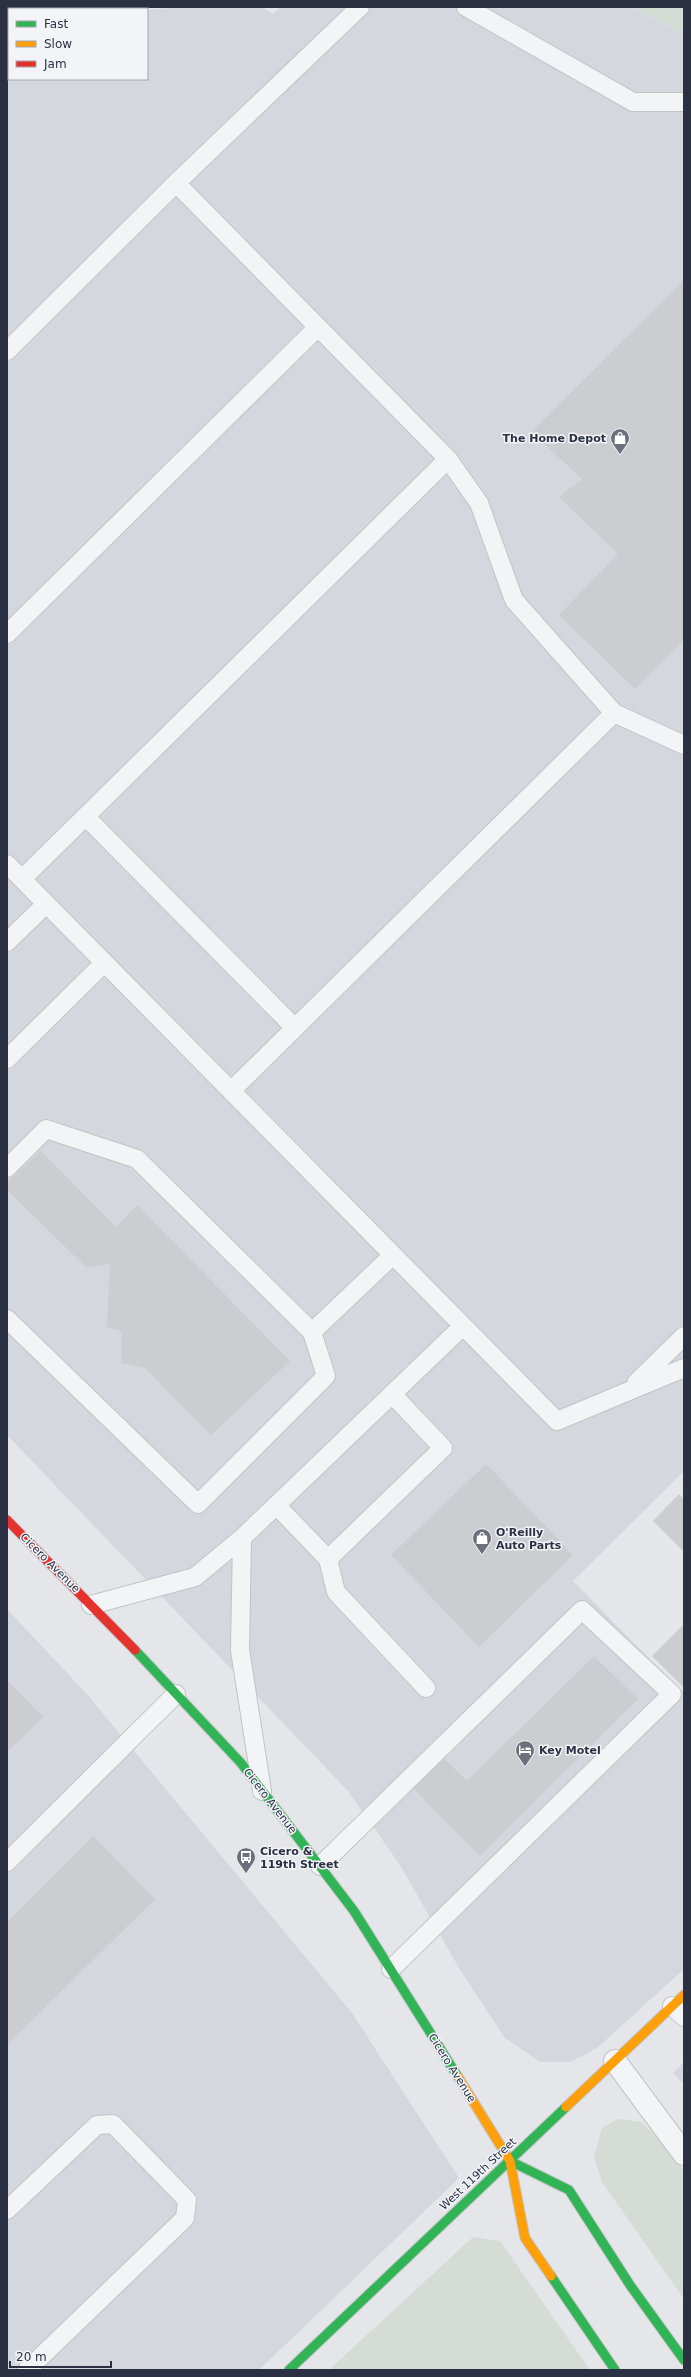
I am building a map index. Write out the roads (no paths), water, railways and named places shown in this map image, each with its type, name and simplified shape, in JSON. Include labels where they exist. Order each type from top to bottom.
[{"type":"main road","name":"Cicero Avenue","points":[[7,1520],[91,1605],[241,1763],[358,1916],[510,2161],[525,2238],[615,2370]]},
{"type":"main road","name":"West 119th Street","points":[[291,2369],[615,2061],[680,2006]]},
{"type":"main road","points":[[510,2161],[569,2190],[630,2285],[684,2360]]},
{"type":"street","points":[[615,2061],[684,2154]]},
{"type":"lane","points":[[7,351],[176,183],[360,7]]},
{"type":"lane","points":[[466,7],[633,102],[684,102]]},
{"type":"lane","points":[[176,183],[448,459],[479,503],[514,600],[614,713],[684,745]]},
{"type":"lane","points":[[7,634],[318,327]]},
{"type":"lane","points":[[22,879],[448,459]]},
{"type":"lane","points":[[231,1091],[614,713]]},
{"type":"lane","points":[[86,817],[294,1028]]},
{"type":"lane","points":[[7,864],[557,1421],[684,1368]]},
{"type":"lane","points":[[7,942],[46,904]]},
{"type":"lane","points":[[7,1059],[104,963]]},
{"type":"lane","points":[[7,1168],[46,1129],[137,1160],[312,1332],[326,1376],[198,1504],[7,1319]]},
{"type":"lane","points":[[312,1332],[393,1255]]},
{"type":"lane","points":[[91,1605],[195,1577],[242,1538],[463,1326]]},
{"type":"lane","points":[[631,1389],[684,1336]]},
{"type":"lane","points":[[328,1559],[443,1448],[392,1394]]},
{"type":"lane","points":[[276,1505],[328,1559],[336,1592],[426,1688]]},
{"type":"lane","points":[[242,1538],[240,1650],[262,1791]]},
{"type":"lane","points":[[320,1866],[582,1610],[672,1694],[391,1969]]},
{"type":"lane","points":[[7,1862],[176,1694]]},
{"type":"lane","points":[[7,2210],[97,2125],[114,2124],[187,2200],[185,2218],[27,2370]]},
{"type":"place","name":"The Home Depot","points":[[620,455]]},
{"type":"place","name":"O'Reilly Auto Parts","points":[[482,1555]]},
{"type":"place","name":"Key Motel","points":[[525,1767]]},
{"type":"place","name":"Cicero & 119th Street","points":[[246,1874]]}]
